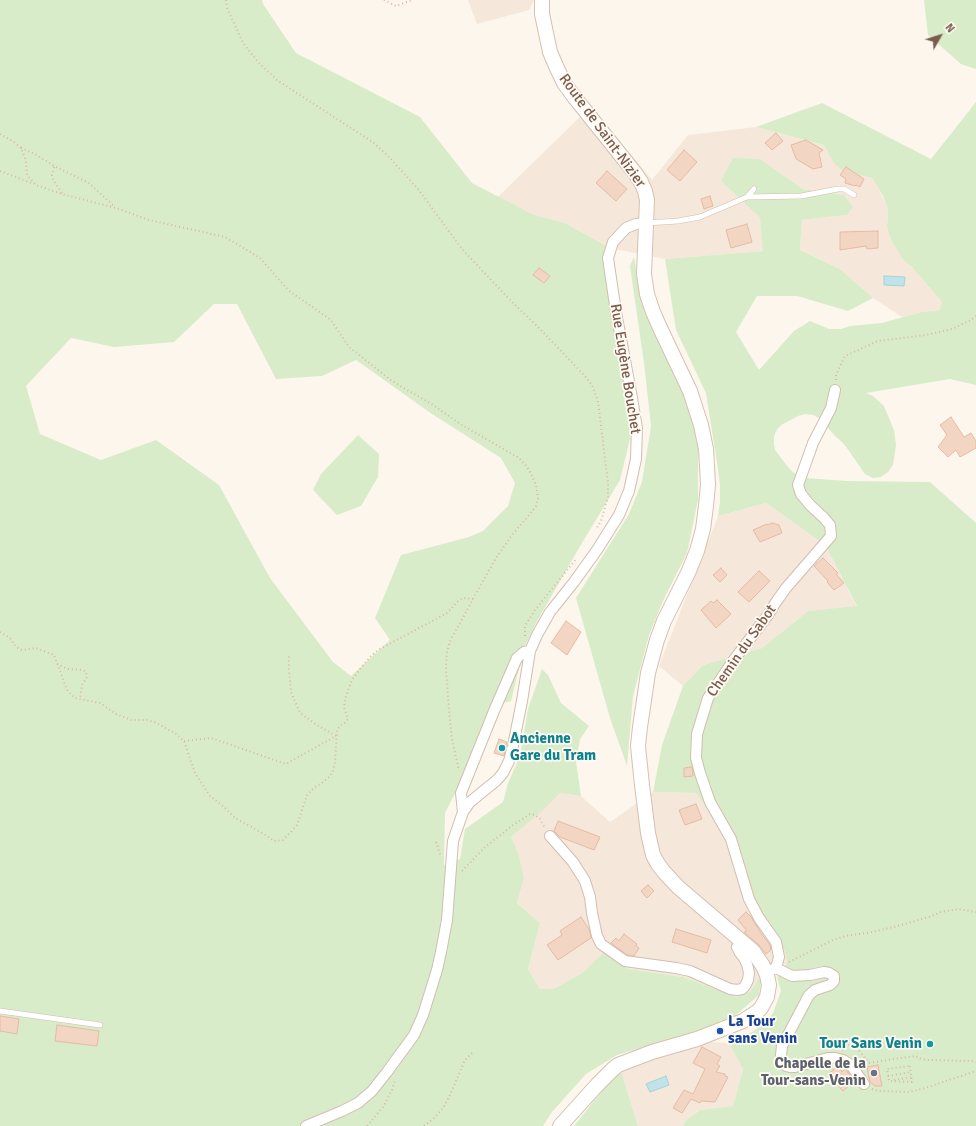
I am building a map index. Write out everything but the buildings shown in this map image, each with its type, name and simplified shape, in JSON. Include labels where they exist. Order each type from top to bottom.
[{"type":"main road","name":"Route de Saint-Nizier","points":[[542,0],[542,14],[550,52],[564,83],[641,182],[645,190],[647,200],[644,274],[647,294],[660,330],[690,391],[697,409],[706,449],[708,484],[703,529],[697,551],[688,574],[660,631],[648,673],[640,727],[638,746],[648,833],[653,855],[664,872],[678,887],[743,942],[771,970],[769,991],[757,1012],[743,1021],[697,1039],[640,1056],[618,1065],[612,1069],[560,1126]]},
{"type":"street","name":"Rue Eugène Bouchet","points":[[530,651],[550,612],[597,550],[619,515],[629,491],[636,459],[637,428],[608,258],[613,242],[626,228],[636,224],[646,223]]},
{"type":"street","name":"Chemin du Sabot","points":[[771,970],[779,957],[776,942],[759,918],[749,899],[731,839],[710,802],[696,758],[698,734],[708,698],[786,588],[831,536],[830,525],[801,494],[798,485],[812,443],[831,408],[835,390]]},
{"type":"street","points":[[306,1126],[358,1103],[372,1091],[414,1035],[423,1015],[437,970],[447,920],[453,841],[463,812],[470,802],[497,780],[503,773],[509,760],[522,701],[530,651],[524,652],[517,658],[463,787],[461,793],[463,812]]},
{"type":"street","points":[[550,836],[573,862],[585,881],[590,897],[597,936],[601,944],[625,961],[676,968],[690,972],[730,989],[737,990],[742,989],[748,980],[747,964],[737,947],[743,942]]},
{"type":"street","points":[[771,970],[792,976],[810,975],[824,972],[834,976],[834,981],[830,985],[815,990],[809,995],[782,1046],[782,1062],[786,1066],[795,1067],[828,1058],[843,1060],[851,1066],[864,1084]]},
{"type":"lane","points":[[747,197],[754,189]]},
{"type":"lane","points":[[646,223],[678,221],[700,217],[747,197],[801,196],[838,189],[844,189],[854,195]]},
{"type":"lane","points":[[0,1011],[100,1025]]},
{"type":"path","points":[[226,0],[227,8],[243,43],[260,63],[277,80],[374,143],[390,158],[418,190],[462,250],[511,301],[544,332],[592,385],[598,401],[608,483],[608,497],[601,521],[596,531]]},
{"type":"path","points":[[384,0],[396,6],[412,0]]},
{"type":"path","points":[[0,134],[21,148],[89,183],[116,208]]},
{"type":"path","points":[[21,148],[26,161],[28,176],[36,185]]},
{"type":"path","points":[[54,166],[52,175],[53,180],[62,194]]},
{"type":"path","points":[[0,171],[62,194],[116,208],[149,220],[225,237],[260,258],[288,290],[331,320],[349,346],[392,381],[518,458],[530,471],[536,485],[538,498],[536,506],[512,535],[496,558],[451,639],[447,651],[446,668],[452,739],[458,766],[459,780],[463,787]]},
{"type":"path","points":[[835,390],[836,375],[845,356],[878,341],[926,335],[952,329],[976,316]]},
{"type":"path","points":[[530,651],[525,637],[525,626],[535,610],[576,559]]},
{"type":"path","points":[[0,632],[10,638],[16,647],[22,650],[36,648],[54,655],[67,690],[75,698],[100,703],[116,714],[131,720],[147,720],[157,723],[176,734],[184,741],[195,773],[210,796],[235,818],[274,841],[283,840],[297,825],[308,795],[315,787],[329,777],[333,771],[337,730],[348,719],[344,708],[348,688],[360,669],[370,657],[382,648],[447,613],[463,598],[473,599]]},
{"type":"path","points":[[289,654],[291,692],[300,713],[316,725],[336,736]]},
{"type":"path","points":[[58,664],[68,669],[83,670],[86,672],[87,677],[82,685],[80,699]]},
{"type":"path","points":[[184,741],[211,738],[286,764],[336,736]]},
{"type":"path","points":[[449,885],[485,847],[510,827],[530,814],[535,815],[540,819],[550,836]]},
{"type":"path","points":[[771,970],[839,938],[894,927],[941,912],[958,909],[976,912]]},
{"type":"path","points":[[839,1052],[852,1042],[869,1063],[892,1058],[916,1056],[928,1060],[976,1062]]},
{"type":"path","points":[[424,1126],[443,1108],[465,1060],[472,1053]]},
{"type":"path","points":[[910,1066],[912,1082],[888,1081],[887,1069],[910,1066]]},
{"type":"path","points":[[864,1084],[878,1091],[908,1092],[922,1089],[976,1071]]},
{"type":"path","points":[[888,1076],[911,1072]]},
{"type":"path","points":[[367,1126],[383,1107],[392,1090],[395,1077]]},
{"type":"path","points":[[888,1081],[912,1077]]},
{"type":"shaded area","points":[[468,0],[534,0],[529,10],[477,24]]},
{"type":"shaded area","points":[[591,106],[652,180],[688,135],[756,127],[824,145],[829,153],[862,175],[872,178],[887,206],[887,226],[903,260],[911,266],[942,302],[940,310],[921,312],[902,317],[873,298],[840,269],[800,250],[802,220],[847,215],[844,195],[803,189],[760,159],[721,181],[760,218],[764,251],[665,259],[610,248],[565,223],[532,214],[498,197]]},
{"type":"shaded area","points":[[766,503],[825,545],[857,607],[808,611],[762,648],[703,665],[683,686],[659,666],[718,516]]},
{"type":"shaded area","points":[[653,792],[696,793],[729,842],[761,912],[785,952],[787,963],[760,976],[751,991],[737,997],[683,977],[628,969],[603,953],[582,973],[553,989],[540,989],[528,969],[540,923],[517,903],[524,878],[511,837],[560,793],[581,796],[610,822]]},
{"type":"shaded area","points":[[710,1042],[729,1043],[743,1068],[733,1106],[700,1110],[685,1121],[683,1126],[638,1126],[620,1068]]},
{"type":"green space","points":[[0,0],[262,0],[263,4],[296,53],[420,117],[472,183],[532,214],[565,223],[610,248],[628,379],[630,439],[620,480],[536,623],[524,648],[511,701],[493,706],[462,780],[445,813],[444,865],[460,859],[465,829],[503,802],[508,783],[520,756],[528,709],[542,669],[548,675],[561,703],[589,726],[580,739],[576,762],[581,796],[560,793],[543,810],[511,837],[518,853],[524,878],[517,903],[540,923],[528,969],[540,989],[553,989],[582,973],[603,953],[628,969],[683,977],[737,997],[751,991],[760,976],[761,982],[759,995],[736,1015],[692,1033],[617,1055],[586,1074],[552,1112],[543,1126],[0,1126]],"holes":[[[214,304],[237,304],[276,379],[322,376],[356,360],[429,412],[501,458],[515,483],[508,506],[483,531],[469,537],[401,555],[375,618],[390,640],[351,676],[333,662],[270,578],[219,485],[156,440],[101,460],[40,434],[26,386],[71,338],[114,347],[174,342]]]},
{"type":"green space","points":[[924,0],[976,0],[976,69],[961,64],[928,35]]},
{"type":"green space","points":[[976,102],[976,385],[950,379],[866,393],[873,396],[884,406],[894,430],[896,445],[893,465],[888,472],[881,477],[873,478],[865,474],[842,442],[819,418],[813,415],[805,414],[798,416],[783,424],[777,429],[774,437],[774,444],[775,450],[789,468],[794,473],[806,478],[847,481],[930,482],[976,523],[976,1126],[683,1126],[685,1121],[700,1110],[733,1106],[743,1069],[729,1043],[752,1032],[764,1024],[773,1013],[781,991],[777,977],[787,962],[785,952],[761,912],[749,907],[729,842],[696,793],[653,792],[662,745],[683,686],[703,665],[762,648],[808,611],[857,606],[825,545],[766,503],[718,516],[720,486],[706,393],[676,330],[665,259],[763,251],[760,218],[721,181],[733,158],[760,159],[803,189],[844,195],[853,207],[847,215],[802,220],[800,250],[840,269],[873,298],[848,311],[797,296],[757,296],[736,332],[759,370],[794,331],[810,321],[829,329],[841,329],[850,326],[882,323],[921,312],[940,310],[942,302],[911,266],[903,260],[890,237],[887,226],[887,206],[872,178],[843,171],[834,163],[824,145],[756,127],[822,103],[931,159]]},
{"type":"green space","points":[[634,257],[642,303],[665,356],[688,396],[698,445],[698,500],[687,553],[663,601],[649,635],[633,696],[627,766],[610,718],[576,598],[629,514],[642,482],[651,426],[644,363],[630,266]]},
{"type":"green space","points":[[358,435],[379,454],[378,477],[361,506],[337,515],[313,490],[321,474]]},
{"type":"green space","points":[[620,1068],[638,1126],[574,1126]]},
{"type":"water","points":[[884,276],[905,277],[904,286],[884,285]]},
{"type":"water","points":[[666,1076],[669,1085],[650,1092],[646,1084]]},
{"type":"place","name":"Ancienne Gare du Tram","points":[[502,748]]},
{"type":"place","name":"La Tour sans Venin","points":[[720,1031]]},
{"type":"place","name":"Tour Sans Venin","points":[[930,1044]]},
{"type":"place","name":"Chapelle de la Tour-sans-Venin","points":[[874,1073]]}]
